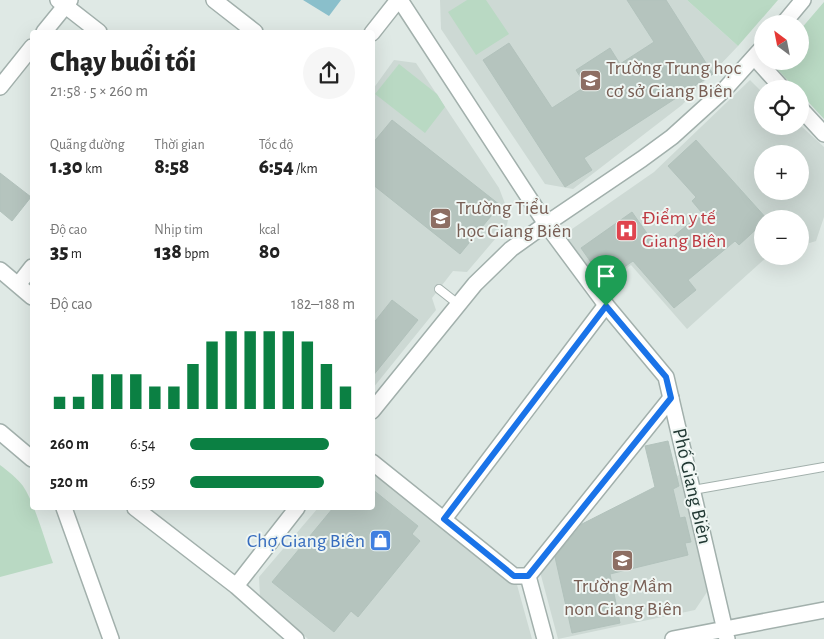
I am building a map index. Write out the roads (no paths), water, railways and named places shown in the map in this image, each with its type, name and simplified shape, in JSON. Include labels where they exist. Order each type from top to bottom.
[{"type":"street","points":[[214,0],[252,30]]},
{"type":"street","points":[[374,30],[399,0]]},
{"type":"street","name":"Phố Giang Biên","points":[[399,0],[546,224],[606,306],[666,377],[726,634]]},
{"type":"street","points":[[790,15],[802,0]]},
{"type":"street","points":[[45,30],[65,2],[97,30]]},
{"type":"street","points":[[0,87],[30,50]]},
{"type":"street","points":[[375,407],[475,284],[511,249],[642,160],[672,137],[725,89],[754,58]]},
{"type":"street","points":[[809,118],[824,134]]},
{"type":"street","points":[[18,284],[30,269]]},
{"type":"street","points":[[0,270],[30,295]]},
{"type":"street","points":[[444,519],[606,306]]},
{"type":"street","points":[[528,576],[671,398]]},
{"type":"street","points":[[0,432],[30,457]]},
{"type":"street","points":[[375,464],[514,576],[528,576]]},
{"type":"street","points":[[65,510],[111,639]]},
{"type":"street","points":[[138,510],[236,586],[296,639]]},
{"type":"street","points":[[236,586],[295,510]]},
{"type":"street","points":[[528,576],[545,639]]},
{"type":"street","points":[[673,639],[726,634],[824,610]]},
{"type":"lane","points":[[439,289],[458,304]]},
{"type":"lane","points":[[693,490],[824,467]]},
{"type":"water","points":[[303,0],[341,0],[329,16]]},
{"type":"place","name":"Trường Trung học cơ sở Giang Biên","points":[[590,80]]},
{"type":"place","name":"Trường Tiểu học Giang Biên","points":[[440,219]]},
{"type":"place","name":"Điểm y tế Giang Biên","points":[[626,230]]},
{"type":"place","name":"Chợ Giang Biên","points":[[381,541]]},
{"type":"place","name":"Trường Mầm non Giang Biên","points":[[623,560]]}]
